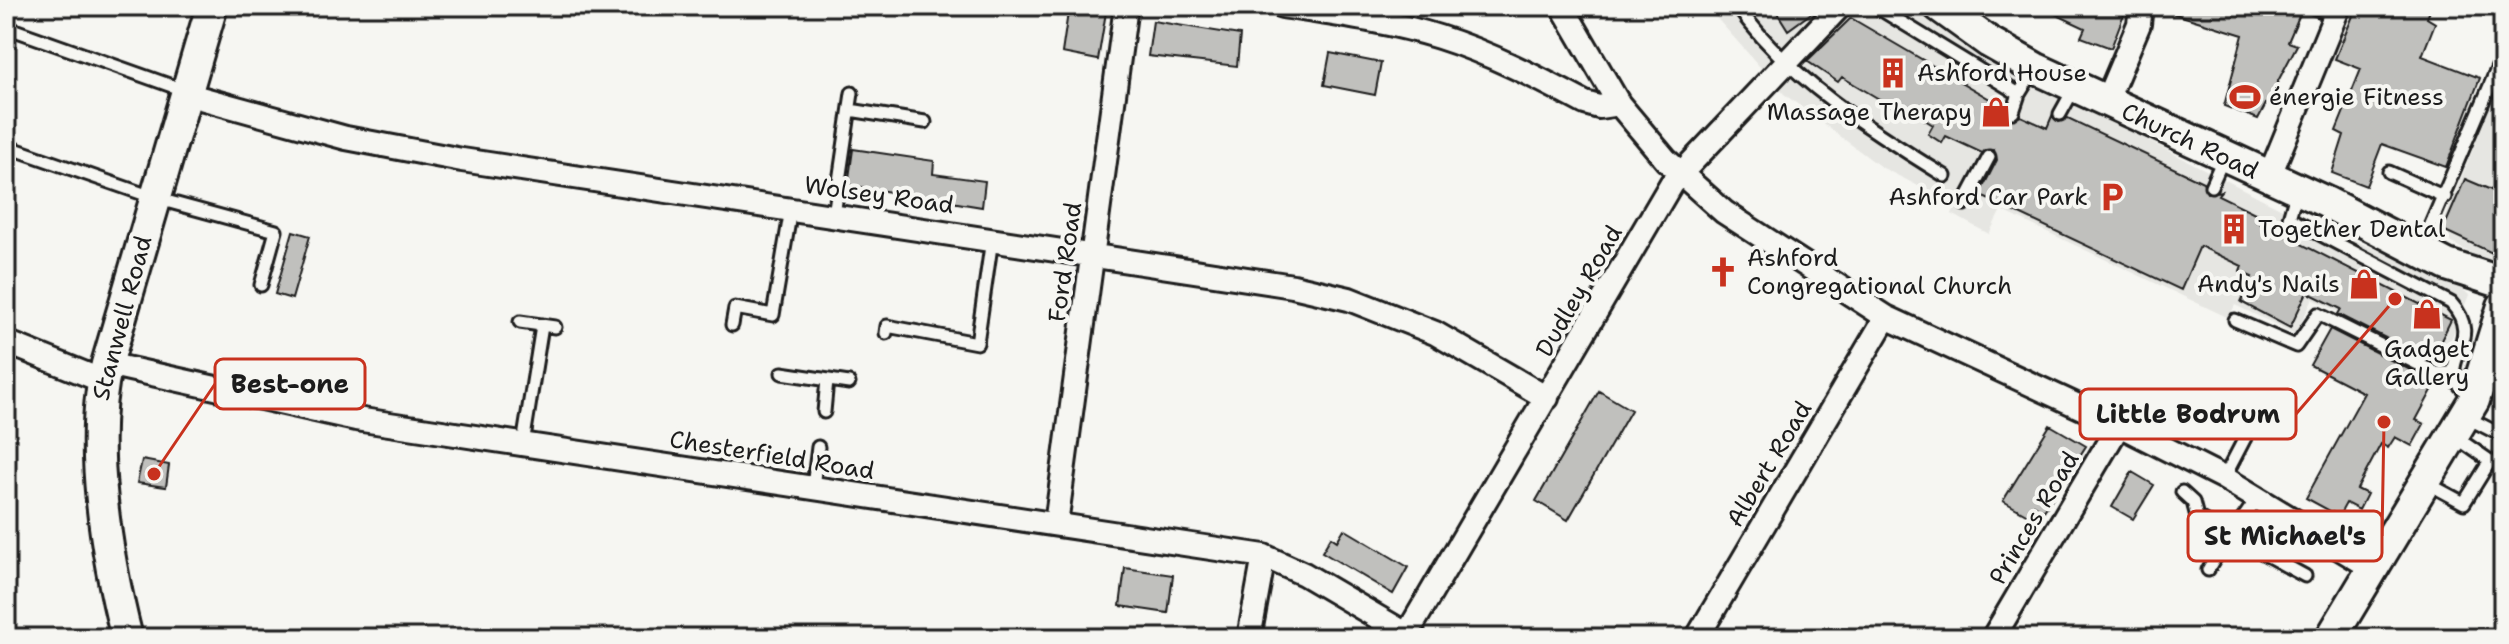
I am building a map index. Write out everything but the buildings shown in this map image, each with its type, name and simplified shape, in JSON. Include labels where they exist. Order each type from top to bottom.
[{"type":"main road","name":"Stanwell Road","points":[[127,638],[116,593],[105,509],[98,413],[105,372],[212,6]]},
{"type":"main road","name":"Church Road","points":[[1947,8],[2035,68],[2297,190],[2447,265],[2503,283]]},
{"type":"main road","name":"Church Road","points":[[2447,265],[2470,287],[2503,306]]},
{"type":"main road","points":[[2331,638],[2426,482],[2472,397],[2503,306]]},
{"type":"street","name":"Ford Road","points":[[1056,524],[1126,6]]},
{"type":"street","points":[[1282,6],[1374,21],[1439,37],[1506,62],[1585,103],[1599,107],[1619,104]]},
{"type":"street","points":[[1562,6],[1619,104],[1681,173],[1724,212],[1886,317],[2119,425],[2224,478],[2374,569]]},
{"type":"street","name":"Dudley Road","points":[[1410,636],[1681,173],[1840,6]]},
{"type":"street","points":[[2106,102],[2139,24],[2141,6]]},
{"type":"street","points":[[2269,177],[2337,11]]},
{"type":"street","name":"Wolsey Road","points":[[186,93],[346,138],[433,154],[1293,286],[1349,299],[1435,333],[1547,398]]},
{"type":"street","name":"Albert Road","points":[[1697,638],[1886,317]]},
{"type":"street","name":"Chesterfield Road","points":[[6,342],[105,372],[356,419],[1264,556],[1304,574],[1410,636]]},
{"type":"street","name":"Princes Road","points":[[1993,638],[2119,425]]},
{"type":"street","points":[[1249,638],[1264,556]]},
{"type":"lane","points":[[1737,6],[1763,42],[1891,142],[1945,176]]},
{"type":"lane","points":[[1875,6],[2019,94]]},
{"type":"lane","points":[[2310,6],[2337,11]]},
{"type":"lane","points":[[6,27],[186,93]]},
{"type":"lane","points":[[2420,251],[2503,55]]},
{"type":"lane","points":[[2013,112],[2019,94],[2035,68]]},
{"type":"lane","points":[[2060,114],[2075,86]]},
{"type":"lane","points":[[834,215],[852,93]]},
{"type":"lane","points":[[850,110],[925,122]]},
{"type":"lane","points":[[6,146],[155,198],[276,231],[261,285]]},
{"type":"lane","points":[[2211,186],[2224,156]]},
{"type":"lane","points":[[1964,204],[1989,157]]},
{"type":"lane","points":[[2389,172],[2445,197]]},
{"type":"lane","points":[[2297,190],[2289,218],[2451,303],[2463,316],[2472,397],[2490,461],[2464,503],[2426,482]]},
{"type":"lane","points":[[732,325],[735,308],[773,315],[791,208]]},
{"type":"lane","points":[[886,333],[887,326],[977,343],[992,238]]},
{"type":"lane","points":[[2235,320],[2296,346],[2318,314],[2436,373],[2472,397],[2502,435]]},
{"type":"lane","points":[[520,322],[555,327]]},
{"type":"lane","points":[[523,444],[542,326]]},
{"type":"lane","points":[[782,373],[849,383]]},
{"type":"lane","points":[[824,412],[827,380]]},
{"type":"lane","points":[[2224,478],[2259,411]]},
{"type":"lane","points":[[813,487],[818,447]]},
{"type":"lane","points":[[2182,492],[2193,502],[2197,517],[2305,576]]},
{"type":"lane","points":[[2208,570],[2222,543],[2233,536],[2257,498]]},
{"type":"shaded area","points":[[1706,6],[1911,6],[2059,95],[2284,210],[2457,284],[2469,295],[2441,364],[2313,299],[2295,334],[2235,305],[2229,318],[2001,210],[1989,234],[1952,214],[1956,205],[1881,167],[1784,94]]},
{"type":"shaded area","points":[[2490,107],[2503,113],[2503,270],[2438,236]]},
{"type":"place","name":"Ashford House","points":[[1893,73]]},
{"type":"place","name":"énergie Fitness","points":[[2245,97]]},
{"type":"place","name":"Massage Therapy","points":[[1996,112]]},
{"type":"place","name":"Ashford Car Park","points":[[2112,197]]},
{"type":"place","name":"Together Dental","points":[[2234,229]]},
{"type":"place","name":"Ashford Congregational Church","points":[[1723,272]]},
{"type":"place","name":"Andy's Nails","points":[[2364,284]]},
{"type":"place","name":"Little Bodrum","points":[[2395,299]]},
{"type":"place","name":"Gadget Gallery","points":[[2427,314]]},
{"type":"place","name":"St Michael's","points":[[2384,422]]},
{"type":"place","name":"Best-one","points":[[154,474]]}]
